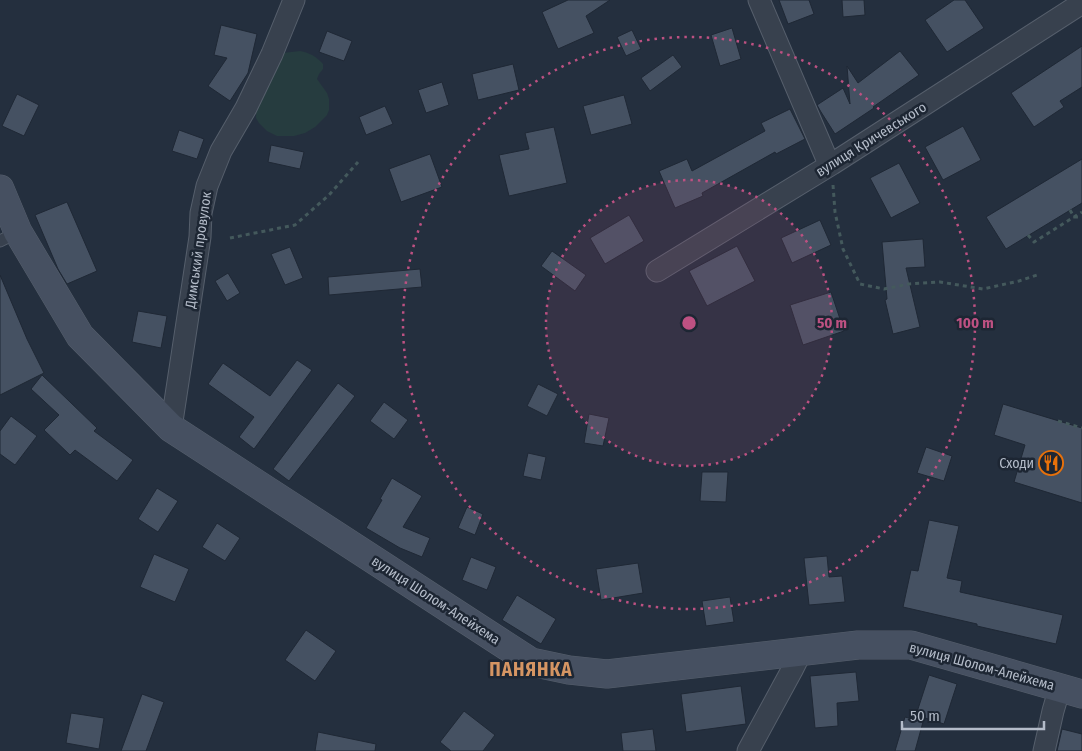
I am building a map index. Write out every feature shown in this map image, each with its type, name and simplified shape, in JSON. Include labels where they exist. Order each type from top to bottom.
[{"type":"main road","name":"вулиця Шолом-Алейхема","points":[[0,189],[9,237],[80,336],[171,428],[531,662],[568,670],[607,674],[858,645],[911,645],[1071,690]]},
{"type":"street","name":"Димський провулок","points":[[171,428],[200,237],[201,213],[207,186],[221,151],[246,108],[272,54],[294,0]]},
{"type":"street","points":[[759,0],[826,157],[832,164]]},
{"type":"street","name":"вулиця Кричевського","points":[[657,271],[832,164],[1082,3]]},
{"type":"street","points":[[748,751],[800,652]]},
{"type":"street","points":[[1044,751],[1053,711],[1071,690]]},
{"type":"path","points":[[230,238],[295,225],[329,195],[358,162]]},
{"type":"path","points":[[832,164],[835,212],[843,249],[860,284],[884,289],[909,284],[940,282],[983,289],[1020,281],[1040,274]]},
{"type":"path","points":[[1070,210],[1074,217]]},
{"type":"path","points":[[1028,235],[1034,242],[1082,212]]},
{"type":"path","points":[[1074,217],[1082,217]]},
{"type":"path","points":[[1058,421],[1082,428]]},
{"type":"green space","points":[[300,51],[313,55],[323,64],[323,69],[317,79],[327,93],[329,110],[327,115],[315,127],[305,133],[294,136],[277,136],[267,131],[256,118],[257,96],[283,53]]},
{"type":"building","points":[[568,0],[610,0],[586,16],[594,33],[558,49],[542,12]]},
{"type":"building","points":[[779,0],[809,0],[814,14],[788,24]]},
{"type":"building","points":[[842,0],[864,0],[865,15],[843,17]]},
{"type":"building","points":[[954,0],[965,0],[984,28],[947,52],[925,20]]},
{"type":"building","points":[[221,25],[257,34],[248,73],[230,101],[208,86],[227,58],[214,55]]},
{"type":"building","points":[[732,28],[741,59],[720,66],[711,35]]},
{"type":"building","points":[[632,30],[641,49],[626,56],[617,37]]},
{"type":"building","points":[[327,31],[352,41],[344,61],[319,52]]},
{"type":"building","points":[[1082,46],[1082,87],[1060,101],[1064,107],[1034,127],[1011,93]]},
{"type":"building","points":[[900,51],[919,75],[835,134],[817,105],[843,88],[850,104],[847,66],[858,83]]},
{"type":"building","points":[[673,55],[682,67],[650,91],[641,78]]},
{"type":"building","points":[[513,64],[519,90],[478,100],[472,74]]},
{"type":"building","points":[[442,82],[449,105],[426,113],[418,90]]},
{"type":"building","points":[[17,94],[39,105],[24,136],[2,126]]},
{"type":"building","points":[[624,95],[632,124],[591,135],[583,106]]},
{"type":"building","points":[[385,106],[393,124],[366,135],[359,117]]},
{"type":"building","points":[[790,109],[805,139],[776,154],[775,152],[702,193],[703,196],[675,208],[659,171],[687,159],[692,171],[765,131],[761,123]]},
{"type":"building","points":[[963,126],[981,160],[943,180],[925,147]]},
{"type":"building","points":[[554,127],[567,183],[509,196],[499,155],[529,149],[525,133]]},
{"type":"building","points":[[179,130],[204,139],[197,159],[172,151]]},
{"type":"building","points":[[271,145],[304,152],[300,169],[268,162]]},
{"type":"building","points":[[430,154],[442,187],[401,202],[389,169]]},
{"type":"building","points":[[1082,159],[1082,203],[1006,249],[986,217]]},
{"type":"building","points":[[899,163],[920,203],[891,218],[870,178]]},
{"type":"building","points":[[67,202],[97,271],[67,284],[58,269],[35,215]]},
{"type":"building","points":[[629,215],[644,241],[605,264],[590,238]]},
{"type":"building","points":[[820,220],[831,245],[792,263],[781,238]]},
{"type":"building","points":[[923,239],[925,267],[906,268],[920,327],[893,334],[885,300],[887,299],[882,242]]},
{"type":"building","points":[[737,246],[755,281],[707,306],[689,271]]},
{"type":"building","points":[[290,247],[303,278],[285,285],[271,254]]},
{"type":"building","points":[[552,251],[586,275],[575,291],[541,266]]},
{"type":"building","points":[[420,269],[422,287],[329,295],[328,277]]},
{"type":"building","points":[[228,273],[240,293],[227,301],[215,281]]},
{"type":"building","points":[[0,275],[27,339],[44,373],[0,395]]},
{"type":"building","points":[[831,292],[844,331],[803,345],[790,305]]},
{"type":"building","points":[[138,311],[167,316],[161,348],[132,342]]},
{"type":"building","points":[[297,360],[312,370],[254,449],[239,437],[254,417],[208,384],[223,363],[270,396]]},
{"type":"building","points":[[42,375],[97,428],[94,431],[133,460],[117,481],[75,450],[70,455],[44,430],[59,415],[31,389]]},
{"type":"building","points":[[338,383],[355,396],[289,481],[273,469]]},
{"type":"building","points":[[538,384],[558,394],[547,416],[527,406]]},
{"type":"building","points":[[384,402],[408,420],[394,439],[370,421]]},
{"type":"building","name":"Сходи","points":[[1003,404],[1082,428],[1082,503],[1014,482],[1025,445],[994,435]]},
{"type":"building","points":[[589,414],[609,418],[603,446],[584,443]]},
{"type":"building","points":[[11,416],[37,436],[15,465],[0,454],[0,431]]},
{"type":"building","points":[[926,447],[952,456],[944,481],[917,473]]},
{"type":"building","points":[[528,453],[546,457],[541,480],[523,476]]},
{"type":"building","points":[[702,472],[728,472],[726,502],[700,501]]},
{"type":"building","points":[[392,478],[422,496],[403,527],[430,538],[422,557],[400,548],[366,528]]},
{"type":"building","points":[[157,488],[178,501],[158,532],[138,519]]},
{"type":"building","points":[[467,507],[483,514],[475,535],[458,528]]},
{"type":"building","points":[[929,520],[959,526],[947,578],[962,581],[960,592],[1063,615],[1056,644],[903,607],[911,570],[918,571]]},
{"type":"building","points":[[217,523],[240,538],[225,561],[202,547]]},
{"type":"building","points":[[154,554],[189,569],[175,602],[140,587]]},
{"type":"building","points":[[827,556],[829,577],[842,576],[845,602],[809,605],[804,558]]},
{"type":"building","points":[[471,557],[496,567],[487,590],[462,580]]},
{"type":"building","points":[[638,563],[643,593],[601,600],[596,569]]},
{"type":"building","points":[[517,595],[556,619],[541,644],[502,620]]},
{"type":"building","points":[[730,597],[734,622],[706,626],[702,601]]},
{"type":"building","points":[[306,630],[336,651],[315,681],[285,660]]},
{"type":"building","points":[[856,672],[859,701],[837,703],[838,726],[815,728],[810,676]]},
{"type":"building","points":[[929,675],[957,684],[944,724],[916,715]]},
{"type":"building","points":[[741,686],[746,724],[686,732],[681,694]]},
{"type":"building","points":[[142,694],[164,702],[146,751],[121,751]]},
{"type":"building","points":[[464,711],[495,735],[483,751],[451,751],[440,742]]},
{"type":"building","points":[[71,713],[104,718],[99,749],[66,743]]},
{"type":"building","points":[[905,717],[923,722],[915,751],[895,751]]},
{"type":"building","points":[[653,729],[656,751],[623,751],[621,733]]},
{"type":"building","points":[[1062,729],[1082,734],[1082,751],[1057,751]]},
{"type":"building","points":[[318,732],[376,744],[375,751],[315,751]]},
{"type":"place","name":"Сходи","points":[[1051,463]]},
{"type":"district","name":"ПАНЯНКА","points":[[531,669]]}]
